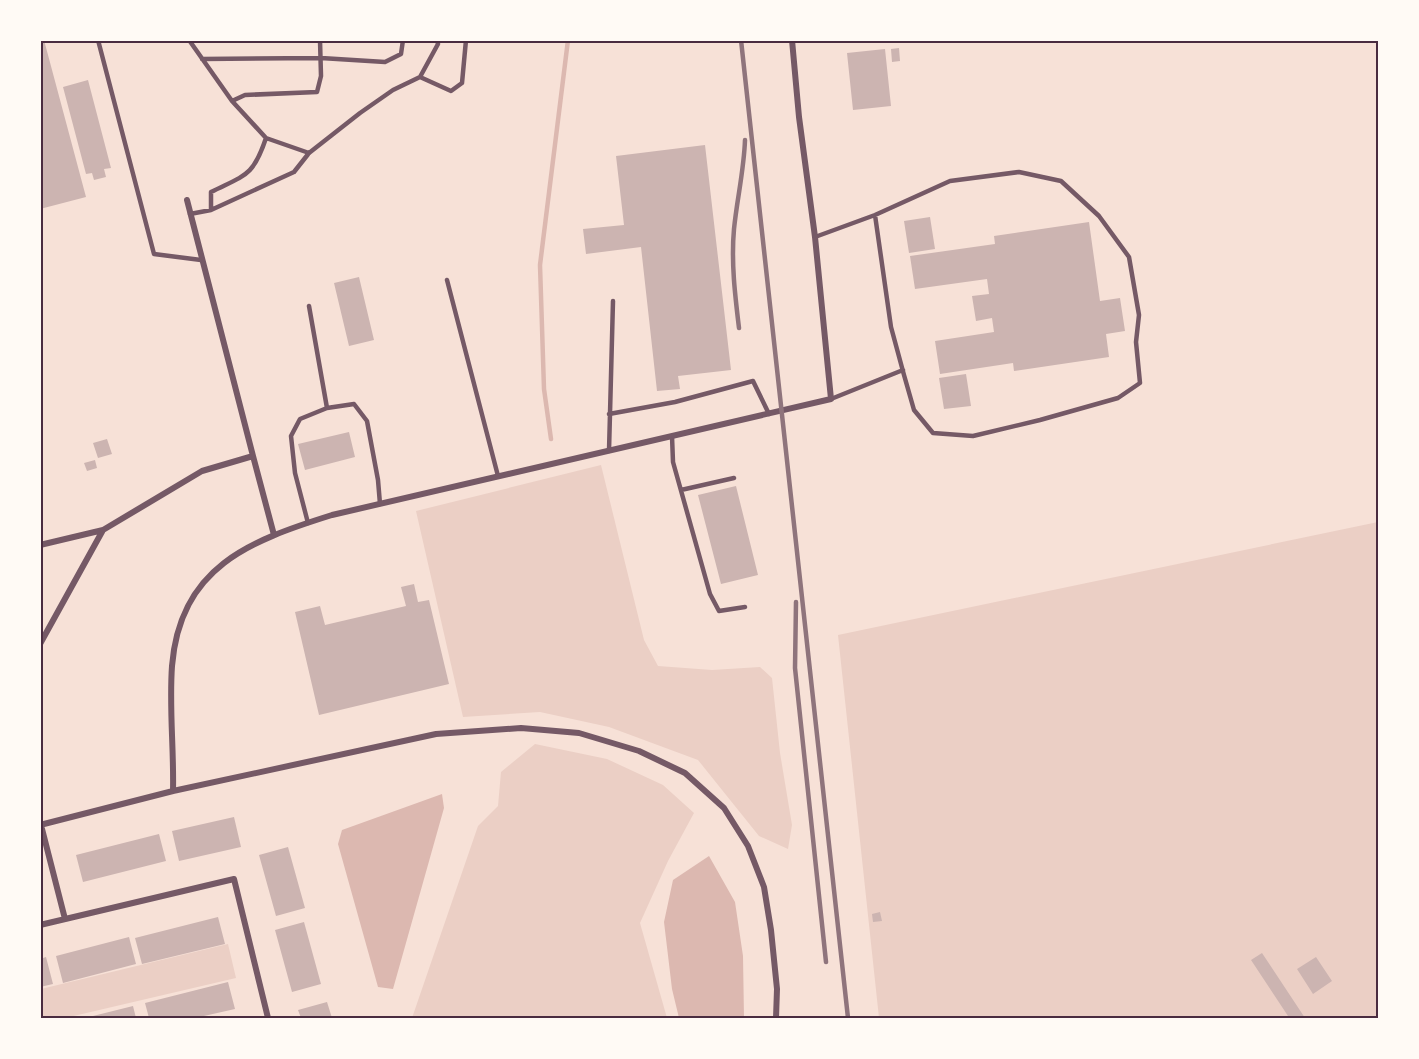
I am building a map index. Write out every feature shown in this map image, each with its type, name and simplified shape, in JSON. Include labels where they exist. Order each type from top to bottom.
[{"type":"street","points":[[173,791],[172,666],[181,619],[202,583],[229,558],[274,535],[308,523],[498,476],[831,399],[792,40]]},
{"type":"street","points":[[187,200],[274,535]]},
{"type":"street","points":[[40,545],[102,530],[202,471],[253,456]]},
{"type":"street","points":[[40,644],[102,530]]},
{"type":"street","points":[[65,919],[41,825],[173,791],[436,734],[521,728],[579,733],[639,751],[685,773],[724,808],[748,846],[764,887],[777,989],[776,1018]]},
{"type":"street","points":[[40,925],[234,879],[268,1018]]},
{"type":"lane","points":[[98,40],[154,254],[201,260]]},
{"type":"lane","points":[[189,40],[232,101],[266,138],[309,153]]},
{"type":"lane","points":[[232,101],[245,95],[317,92],[321,76],[320,40]]},
{"type":"lane","points":[[202,59],[321,58],[385,62],[401,54],[403,40]]},
{"type":"lane","points":[[190,214],[211,210],[294,172],[309,153],[393,90],[420,77],[438,44],[437,40]]},
{"type":"lane","points":[[420,77],[451,91],[462,83],[466,40]]},
{"type":"lane","points":[[211,210],[211,192],[249,173],[259,159],[266,138]]},
{"type":"lane","points":[[815,237],[875,215],[950,181],[1019,172],[1061,181],[1099,216],[1129,257],[1139,315],[1136,342],[1140,383],[1118,398],[973,436],[933,433],[914,410],[891,327],[875,215]]},
{"type":"lane","points":[[447,280],[498,476]]},
{"type":"lane","points":[[609,451],[613,301]]},
{"type":"lane","points":[[309,306],[327,408]]},
{"type":"lane","points":[[831,399],[903,370]]},
{"type":"lane","points":[[609,414],[675,402],[753,381],[769,414]]},
{"type":"lane","points":[[308,523],[295,473],[291,436],[300,419],[327,408],[354,404],[367,421],[380,504]]},
{"type":"lane","points":[[672,436],[673,462],[710,594],[719,611],[745,607]]},
{"type":"lane","points":[[681,490],[734,478]]},
{"type":"shaded area","points":[[601,465],[644,640],[658,666],[712,670],[760,667],[772,678],[780,753],[792,825],[788,849],[759,836],[698,760],[609,727],[540,712],[463,717],[416,511]]},
{"type":"shaded area","points":[[1378,522],[1378,1018],[879,1018],[838,635]]},
{"type":"shaded area","points":[[535,744],[607,759],[663,785],[694,813],[668,861],[640,923],[667,1018],[412,1018],[478,826],[498,806],[501,772]]},
{"type":"shaded area","points":[[442,794],[444,808],[393,989],[378,987],[338,844],[342,830]]},
{"type":"shaded area","points":[[709,856],[735,902],[743,956],[744,1018],[679,1018],[672,989],[664,922],[673,880]]},
{"type":"shaded area","points":[[228,944],[236,978],[65,1018],[41,1018],[41,989]]},
{"type":"building","points":[[40,40],[44,40],[86,197],[40,209]]},
{"type":"building","points":[[899,48],[900,61],[892,62],[891,49]]},
{"type":"building","points":[[885,49],[891,106],[853,110],[847,53]]},
{"type":"building","points":[[88,80],[111,168],[104,169],[106,177],[94,180],[92,173],[86,174],[63,87]]},
{"type":"building","points":[[705,145],[731,370],[678,376],[680,389],[657,391],[641,247],[586,254],[583,229],[624,225],[616,156]]},
{"type":"building","points":[[930,217],[935,249],[909,253],[904,221]]},
{"type":"building","points":[[1089,222],[1100,301],[1120,298],[1125,331],[1106,334],[1109,357],[1014,371],[1013,363],[940,374],[935,341],[994,332],[992,318],[976,321],[972,296],[989,294],[987,279],[915,289],[910,256],[995,244],[994,236]]},
{"type":"building","points":[[359,277],[374,340],[349,346],[334,283]]},
{"type":"building","points":[[966,374],[971,406],[944,409],[939,378]]},
{"type":"building","points":[[349,432],[355,457],[305,470],[298,444]]},
{"type":"building","points":[[107,439],[112,454],[98,458],[93,443]]},
{"type":"building","points":[[95,460],[97,468],[87,471],[84,463]]},
{"type":"building","points":[[736,486],[758,575],[721,584],[698,495]]},
{"type":"building","points":[[414,584],[418,602],[429,600],[449,684],[319,715],[295,612],[320,606],[325,625],[406,606],[401,587]]},
{"type":"building","points":[[234,817],[241,847],[179,861],[172,831]]},
{"type":"building","points":[[159,834],[166,861],[83,882],[76,855]]},
{"type":"building","points":[[288,847],[305,908],[276,916],[259,855]]},
{"type":"building","points":[[880,912],[882,921],[873,922],[872,914]]},
{"type":"building","points":[[218,917],[225,944],[142,964],[135,938]]},
{"type":"building","points":[[304,922],[321,984],[292,992],[275,930]]},
{"type":"building","points":[[129,937],[136,964],[63,983],[56,956]]},
{"type":"building","points":[[1262,953],[1305,1018],[1284,1018],[1288,1016],[1251,960]]},
{"type":"building","points":[[46,957],[53,984],[40,987],[40,959]]},
{"type":"building","points":[[1316,957],[1332,981],[1313,994],[1297,969]]},
{"type":"building","points":[[228,982],[235,1009],[195,1018],[149,1018],[145,1003]]},
{"type":"building","points":[[327,1002],[332,1018],[301,1018],[298,1010]]},
{"type":"building","points":[[133,1006],[136,1018],[85,1018]]},
{"type":"waterway","points":[[551,439],[544,389],[540,265],[568,40]]},
{"type":"railway","points":[[741,40],[848,1018]]},
{"type":"railway","points":[[739,328],[733,241],[745,140]]},
{"type":"railway","points":[[796,602],[795,668],[826,962]]}]
